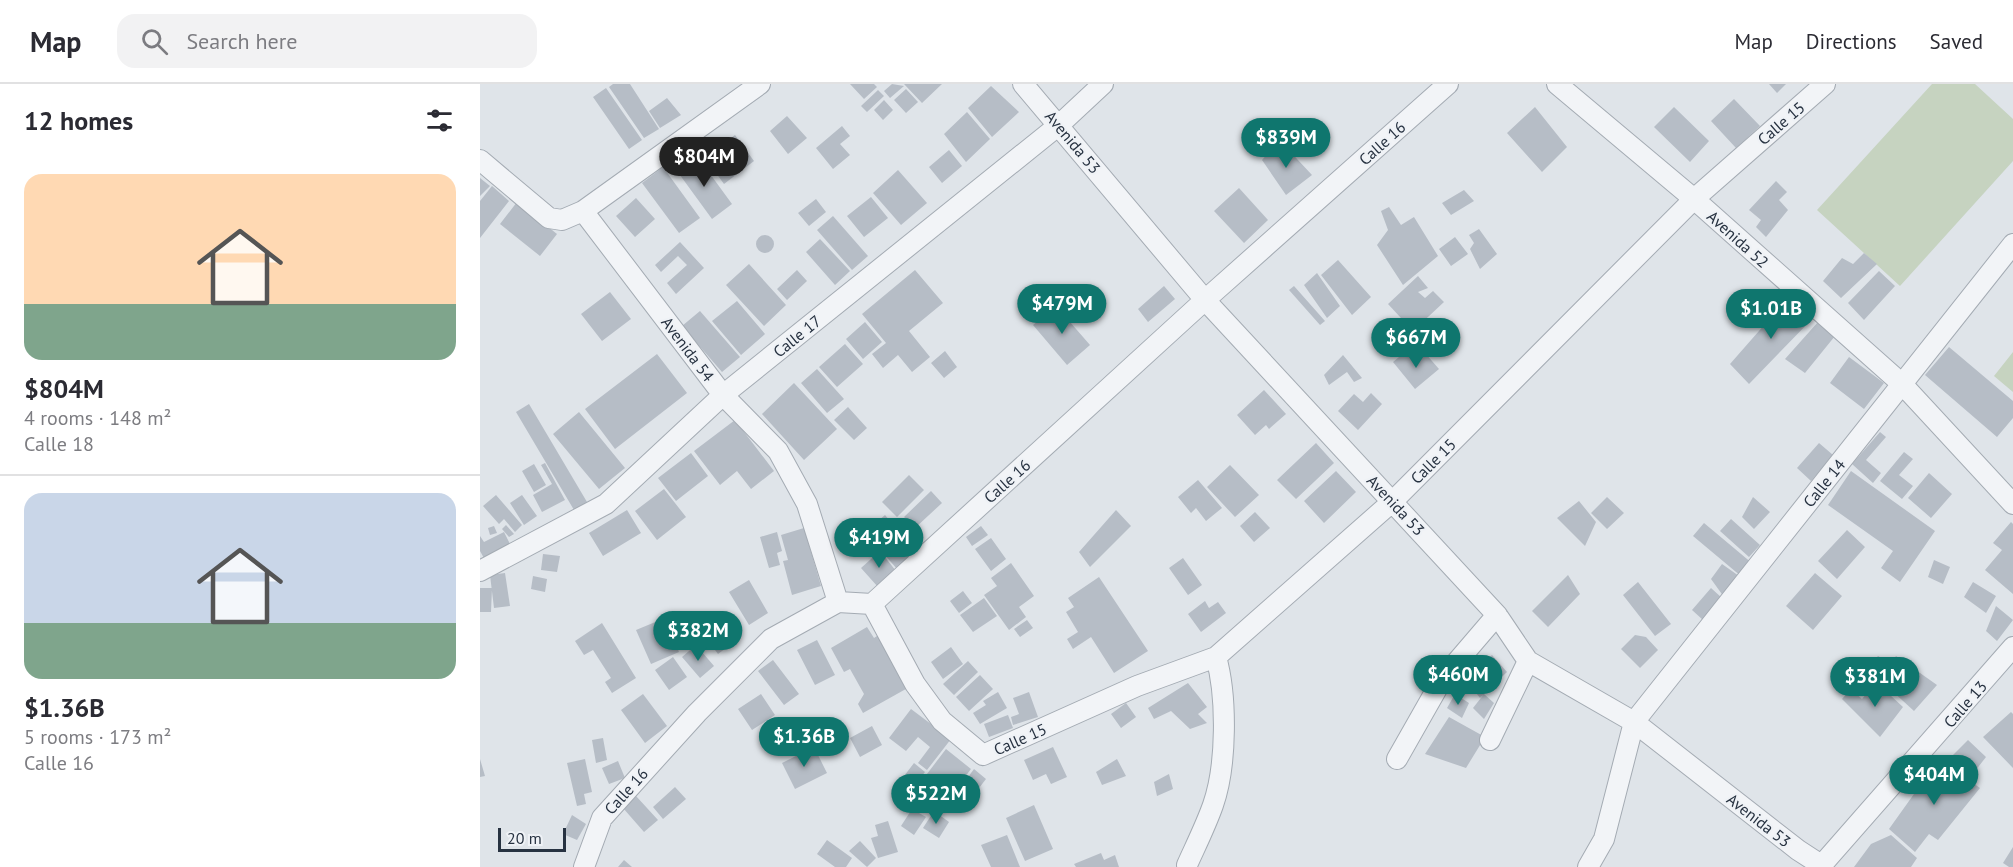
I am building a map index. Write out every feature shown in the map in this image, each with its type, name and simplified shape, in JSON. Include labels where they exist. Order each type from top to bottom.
[{"type":"street","points":[[480,160],[549,218],[562,220],[583,211],[760,84]]},
{"type":"street","name":"Avenida 53","points":[[1023,84],[1205,300],[1497,615],[1528,661],[1634,722],[1821,866]]},
{"type":"street","name":"Calle 17","points":[[480,571],[606,504],[723,395],[1059,125],[1103,84]]},
{"type":"street","name":"Calle 16","points":[[872,604],[1205,300],[1448,84]]},
{"type":"street","name":"Avenida 52","points":[[1557,84],[1694,200],[1902,384],[2013,504]]},
{"type":"street","name":"Calle 15","points":[[872,604],[915,684],[928,703],[942,721],[983,755],[1137,686],[1216,657],[1393,501],[1694,200],[1825,84]]},
{"type":"street","name":"Avenida 54","points":[[583,211],[723,395],[778,451],[807,504],[838,602]]},
{"type":"street","name":"Calle 14","points":[[1634,722],[2013,244]]},
{"type":"street","points":[[838,602],[872,604]]},
{"type":"street","name":"Calle 16","points":[[584,867],[602,818],[697,713],[771,639],[838,602]]},
{"type":"street","points":[[1396,759],[1443,678],[1497,615]]},
{"type":"street","name":"Calle 13","points":[[1821,866],[2013,647]]},
{"type":"street","points":[[1187,865],[1214,803],[1224,737],[1223,682],[1216,657]]},
{"type":"street","points":[[1490,740],[1528,661]]},
{"type":"street","points":[[1588,867],[1604,839],[1634,722]]},
{"type":"green space","points":[[1932,84],[1975,84],[2013,119],[2013,161],[1900,286],[1817,210]]},
{"type":"green space","points":[[2013,352],[2013,392],[1994,376]]},
{"type":"building","points":[[613,84],[630,84],[659,129],[644,138],[609,87]]},
{"type":"building","points":[[850,84],[874,84],[877,87],[864,99]]},
{"type":"building","points":[[892,84],[904,86],[890,98],[884,91]]},
{"type":"building","points":[[904,84],[942,84],[922,103]]},
{"type":"building","points":[[1769,84],[1786,84],[1777,93]]},
{"type":"building","points":[[991,86],[1019,112],[992,137],[968,108]]},
{"type":"building","points":[[606,88],[642,140],[629,149],[593,97]]},
{"type":"building","points":[[906,89],[918,102],[906,113],[894,100]]},
{"type":"building","points":[[878,90],[884,96],[867,112],[861,106]]},
{"type":"building","points":[[667,98],[681,115],[660,128],[649,111]]},
{"type":"building","points":[[1734,99],[1760,126],[1736,148],[1711,121]]},
{"type":"building","points":[[884,100],[893,110],[883,120],[874,110]]},
{"type":"building","points":[[1535,107],[1567,147],[1542,172],[1507,133]]},
{"type":"building","points":[[1674,107],[1709,141],[1690,162],[1654,127]]},
{"type":"building","points":[[967,112],[990,139],[966,162],[944,134]]},
{"type":"building","points":[[787,116],[807,138],[788,154],[770,131]]},
{"type":"building","points":[[842,126],[850,136],[840,144],[850,155],[833,169],[816,148]]},
{"type":"building","points":[[735,135],[754,161],[724,184],[705,158]]},
{"type":"building","points":[[1283,144],[1312,175],[1286,195],[1262,160],[1269,152],[1272,156]]},
{"type":"building","points":[[949,150],[962,166],[942,183],[929,167]]},
{"type":"building","points":[[697,156],[732,204],[712,219],[677,171]]},
{"type":"building","points":[[663,167],[700,218],[679,233],[642,183]]},
{"type":"building","points":[[898,170],[927,203],[901,225],[873,193]]},
{"type":"building","points":[[480,178],[490,186],[480,196]]},
{"type":"building","points":[[1776,181],[1787,192],[1779,200],[1788,210],[1766,237],[1756,227],[1761,220],[1749,210]]},
{"type":"building","points":[[492,186],[509,201],[480,238],[480,201]]},
{"type":"building","points":[[1239,188],[1268,220],[1244,243],[1214,211]]},
{"type":"building","points":[[1464,190],[1474,201],[1451,215],[1442,203]]},
{"type":"building","points":[[871,197],[888,218],[864,237],[847,216]]},
{"type":"building","points":[[636,198],[655,219],[635,237],[616,216]]},
{"type":"building","points":[[816,199],[826,212],[809,226],[798,213]]},
{"type":"building","points":[[517,202],[557,234],[540,256],[500,224]]},
{"type":"building","points":[[1389,207],[1401,225],[1414,217],[1438,256],[1403,285],[1377,245],[1388,230],[1381,211]]},
{"type":"building","points":[[833,216],[868,256],[852,270],[817,230]]},
{"type":"building","points":[[1479,229],[1497,254],[1480,269],[1470,249],[1474,243],[1469,235]]},
{"type":"building","points":[[765,235],[771,238],[774,244],[771,250],[765,253],[759,250],[756,244],[759,238]]},
{"type":"building","points":[[1455,237],[1468,254],[1451,266],[1439,249]]},
{"type":"building","points":[[820,239],[850,271],[835,285],[806,252]]},
{"type":"building","points":[[680,242],[704,268],[676,294],[667,283],[687,265],[678,256],[661,272],[655,265]]},
{"type":"building","points":[[1864,253],[1877,264],[1841,298],[1823,281],[1842,258],[1853,264]]},
{"type":"building","points":[[1338,260],[1371,297],[1352,315],[1321,275]]},
{"type":"building","points":[[749,264],[786,305],[764,326],[726,285]]},
{"type":"building","points":[[797,270],[807,281],[787,300],[777,289]]},
{"type":"building","points":[[915,270],[943,303],[909,331],[930,357],[912,372],[898,355],[883,368],[872,354],[886,343],[862,314]]},
{"type":"building","points":[[1879,271],[1895,286],[1864,320],[1848,303]]},
{"type":"building","points":[[1317,273],[1340,306],[1327,318],[1304,285]]},
{"type":"building","points":[[1418,276],[1428,288],[1418,292],[1425,298],[1433,291],[1444,302],[1413,331],[1388,304]]},
{"type":"building","points":[[1164,286],[1175,299],[1148,322],[1138,309]]},
{"type":"building","points":[[1294,286],[1325,321],[1320,325],[1289,290]]},
{"type":"building","points":[[610,292],[631,319],[602,341],[581,314]]},
{"type":"building","points":[[1788,298],[1814,317],[1749,384],[1730,364]]},
{"type":"building","points":[[737,301],[765,334],[741,355],[712,321]]},
{"type":"building","points":[[1056,306],[1090,345],[1067,365],[1033,325]]},
{"type":"building","points":[[700,311],[740,357],[722,372],[682,326]]},
{"type":"building","points":[[865,322],[882,342],[863,359],[846,339]]},
{"type":"building","points":[[1818,322],[1835,336],[1805,373],[1785,359]]},
{"type":"building","points":[[845,344],[863,364],[837,387],[819,367]]},
{"type":"building","points":[[1949,347],[2013,401],[2013,418],[1997,437],[1925,375]]},
{"type":"building","points":[[945,351],[957,367],[944,378],[931,363]]},
{"type":"building","points":[[1405,352],[1414,362],[1425,353],[1439,369],[1415,389],[1393,362]]},
{"type":"building","points":[[657,354],[687,393],[615,449],[585,409]]},
{"type":"building","points":[[1343,355],[1362,378],[1354,382],[1347,372],[1329,385],[1324,375]]},
{"type":"building","points":[[1849,357],[1884,383],[1864,409],[1830,383]]},
{"type":"building","points":[[817,369],[844,399],[827,413],[801,383]]},
{"type":"building","points":[[794,383],[837,429],[804,460],[762,414]]},
{"type":"building","points":[[1264,390],[1286,414],[1269,429],[1266,425],[1255,435],[1237,415]]},
{"type":"building","points":[[1371,393],[1382,404],[1358,430],[1338,411],[1354,394],[1363,402]]},
{"type":"building","points":[[529,404],[587,502],[574,510],[516,412]]},
{"type":"building","points":[[848,407],[867,428],[854,440],[834,420]]},
{"type":"building","points":[[579,412],[625,468],[599,489],[553,434]]},
{"type":"building","points":[[735,420],[774,471],[751,489],[737,471],[720,485],[694,451]]},
{"type":"building","points":[[1880,432],[1886,437],[1866,460],[1881,473],[1873,483],[1852,464]]},
{"type":"building","points":[[1316,443],[1334,463],[1296,499],[1277,480]]},
{"type":"building","points":[[1819,443],[1833,455],[1811,481],[1797,468]]},
{"type":"building","points":[[1904,452],[1913,459],[1899,475],[1913,486],[1902,499],[1880,481]]},
{"type":"building","points":[[691,453],[708,476],[676,501],[658,478]]},
{"type":"building","points":[[545,463],[565,500],[542,512],[533,495],[552,484],[541,465]]},
{"type":"building","points":[[534,464],[546,485],[534,492],[522,471]]},
{"type":"building","points":[[1230,465],[1259,495],[1235,517],[1207,487]]},
{"type":"building","points":[[1336,471],[1356,492],[1324,523],[1304,501]]},
{"type":"building","points":[[1851,471],[1935,531],[1900,582],[1881,568],[1893,551],[1828,505]]},
{"type":"building","points":[[1929,473],[1952,494],[1931,518],[1908,498]]},
{"type":"building","points":[[909,475],[924,490],[897,517],[882,502]]},
{"type":"building","points":[[1198,480],[1222,508],[1206,521],[1196,508],[1191,513],[1178,497]]},
{"type":"building","points":[[664,489],[686,517],[657,540],[635,511]]},
{"type":"building","points":[[931,491],[942,503],[915,528],[904,517]]},
{"type":"building","points":[[496,495],[522,525],[515,532],[504,519],[499,524],[483,506]]},
{"type":"building","points":[[522,495],[537,516],[524,525],[510,503]]},
{"type":"building","points":[[1607,497],[1624,513],[1607,529],[1591,513]]},
{"type":"building","points":[[1753,497],[1770,512],[1754,529],[1742,517]]},
{"type":"building","points":[[1579,501],[1596,522],[1585,546],[1557,518]]},
{"type":"building","points":[[627,510],[641,533],[603,556],[589,533]]},
{"type":"building","points":[[1116,510],[1131,526],[1090,567],[1079,552]]},
{"type":"building","points":[[1255,512],[1270,528],[1254,542],[1240,526]]},
{"type":"building","points":[[885,515],[916,552],[897,569],[865,532]]},
{"type":"building","points":[[1731,519],[1760,545],[1749,557],[1720,531]]},
{"type":"building","points":[[2011,522],[2013,524],[2013,594],[1985,570],[2002,550],[1993,543]]},
{"type":"building","points":[[1704,523],[1753,564],[1742,577],[1693,536]]},
{"type":"building","points":[[506,525],[514,534],[509,537],[502,529]]},
{"type":"building","points":[[494,526],[497,533],[490,535],[488,528]]},
{"type":"building","points":[[981,526],[988,535],[972,546],[966,537]]},
{"type":"building","points":[[804,528],[821,586],[792,595],[783,561],[788,560],[781,535]]},
{"type":"building","points":[[1847,530],[1865,547],[1837,579],[1818,561]]},
{"type":"building","points":[[504,532],[511,546],[485,560],[480,551],[480,536],[484,542]]},
{"type":"building","points":[[777,532],[782,551],[777,553],[780,565],[769,568],[760,537]]},
{"type":"building","points":[[991,538],[1006,559],[991,571],[975,549]]},
{"type":"building","points":[[880,551],[896,571],[878,587],[861,568]]},
{"type":"building","points":[[543,554],[560,556],[557,572],[541,570]]},
{"type":"building","points":[[1183,558],[1202,585],[1188,595],[1169,568]]},
{"type":"building","points":[[1934,560],[1950,567],[1943,584],[1928,577]]},
{"type":"building","points":[[1011,563],[1034,596],[1019,607],[1026,617],[1009,630],[984,595],[997,586],[991,578]]},
{"type":"building","points":[[1722,564],[1739,576],[1724,597],[1711,579]]},
{"type":"building","points":[[505,573],[510,606],[494,608],[490,575]]},
{"type":"building","points":[[1815,573],[1842,596],[1813,630],[1786,606]]},
{"type":"building","points":[[1568,575],[1580,594],[1548,627],[1532,611]]},
{"type":"building","points":[[533,576],[547,579],[545,592],[531,589]]},
{"type":"building","points":[[1099,577],[1148,651],[1114,673],[1091,637],[1073,649],[1067,639],[1078,632],[1066,612],[1074,607],[1068,598]]},
{"type":"building","points":[[749,580],[768,613],[749,625],[729,592]]},
{"type":"building","points":[[1638,582],[1671,624],[1655,636],[1623,595]]},
{"type":"building","points":[[1973,582],[1996,596],[1986,613],[1964,597]]},
{"type":"building","points":[[480,588],[492,588],[491,612],[480,612]]},
{"type":"building","points":[[1711,588],[1722,598],[1703,620],[1692,610]]},
{"type":"building","points":[[963,591],[972,603],[959,613],[950,601]]},
{"type":"building","points":[[984,598],[997,616],[973,632],[960,615]]},
{"type":"building","points":[[1205,601],[1209,608],[1218,602],[1226,613],[1201,632],[1188,614]]},
{"type":"building","points":[[1996,606],[2013,620],[1997,641],[1986,631]]},
{"type":"building","points":[[723,612],[742,636],[718,654],[700,630]]},
{"type":"building","points":[[665,618],[679,652],[651,664],[636,630]]},
{"type":"building","points":[[1027,620],[1033,628],[1020,637],[1014,629]]},
{"type":"building","points":[[602,623],[636,678],[612,693],[605,682],[611,678],[593,650],[584,655],[575,641]]},
{"type":"building","points":[[867,627],[874,638],[883,632],[913,685],[863,713],[858,704],[864,694],[850,669],[844,672],[831,648]]},
{"type":"building","points":[[1635,635],[1646,637],[1658,650],[1640,668],[1621,649]]},
{"type":"building","points":[[817,640],[835,675],[815,685],[797,650]]},
{"type":"building","points":[[696,645],[714,666],[700,678],[682,657]]},
{"type":"building","points":[[951,647],[963,664],[943,679],[931,662]]},
{"type":"building","points":[[1492,655],[1507,672],[1480,698],[1466,680]]},
{"type":"building","points":[[1878,656],[1891,663],[1896,656],[1937,685],[1914,711],[1867,668]]},
{"type":"building","points":[[673,657],[687,677],[669,690],[655,670]]},
{"type":"building","points":[[773,660],[799,694],[784,705],[758,671]]},
{"type":"building","points":[[968,661],[978,672],[954,695],[943,684]]},
{"type":"building","points":[[980,675],[993,689],[969,711],[956,697]]},
{"type":"building","points":[[1876,682],[1903,707],[1880,737],[1842,699],[1851,689],[1862,699]]},
{"type":"building","points":[[1188,683],[1207,707],[1198,714],[1207,723],[1190,729],[1171,711],[1154,719],[1148,708]]},
{"type":"building","points":[[998,692],[1007,708],[980,724],[973,713],[986,705],[983,701]]},
{"type":"building","points":[[1029,692],[1038,717],[1013,725],[1011,717],[1019,714],[1013,698]]},
{"type":"building","points":[[643,694],[667,726],[645,743],[621,710]]},
{"type":"building","points":[[761,694],[775,715],[752,730],[738,709]]},
{"type":"building","points":[[1455,694],[1469,703],[1462,718],[1447,708]]},
{"type":"building","points":[[1484,694],[1494,703],[1484,719],[1473,708]]},
{"type":"building","points":[[1126,703],[1136,717],[1121,728],[1111,714]]},
{"type":"building","points":[[911,709],[951,739],[927,770],[918,763],[930,747],[918,737],[906,751],[889,738]]},
{"type":"building","points":[[2011,712],[2013,714],[2013,768],[1983,737]]},
{"type":"building","points":[[1008,715],[1013,728],[989,737],[984,724]]},
{"type":"building","points":[[1449,717],[1485,737],[1466,768],[1425,754]]},
{"type":"building","points":[[872,726],[882,745],[860,757],[850,738]]},
{"type":"building","points":[[603,738],[607,760],[596,763],[592,740]]},
{"type":"building","points":[[1968,740],[1986,757],[1972,775],[1951,757]]},
{"type":"building","points":[[814,747],[827,773],[795,789],[782,763]]},
{"type":"building","points":[[1053,747],[1067,777],[1051,784],[1046,774],[1033,780],[1024,760]]},
{"type":"building","points":[[946,749],[971,769],[939,811],[914,791]]},
{"type":"building","points":[[480,759],[485,776],[480,777]]},
{"type":"building","points":[[585,759],[592,792],[584,794],[586,804],[577,806],[567,763]]},
{"type":"building","points":[[1117,759],[1126,776],[1102,785],[1096,772]]},
{"type":"building","points":[[1939,759],[1980,788],[1938,840],[1929,834],[1915,852],[1889,829]]},
{"type":"building","points":[[618,761],[625,778],[609,784],[602,768]]},
{"type":"building","points":[[914,763],[925,772],[912,788],[901,780]]},
{"type":"building","points":[[974,769],[986,779],[969,801],[957,792]]},
{"type":"building","points":[[1169,774],[1173,789],[1157,796],[1154,782]]},
{"type":"building","points":[[675,787],[686,799],[663,819],[653,807]]},
{"type":"building","points":[[636,796],[658,820],[644,832],[623,808]]},
{"type":"building","points":[[1034,805],[1053,849],[1025,861],[1006,818]]},
{"type":"building","points":[[912,809],[926,817],[914,835],[901,826]]},
{"type":"building","points":[[934,811],[949,822],[939,838],[923,828]]},
{"type":"building","points":[[572,815],[586,824],[577,840],[563,834]]},
{"type":"building","points":[[888,821],[898,852],[878,858],[871,838],[878,836],[875,825]]},
{"type":"building","points":[[1007,835],[1020,867],[991,867],[981,845]]},
{"type":"building","points":[[1891,835],[1917,858],[1911,867],[1854,867],[1871,844]]},
{"type":"building","points":[[827,840],[852,858],[846,867],[835,867],[817,854]]},
{"type":"building","points":[[860,841],[876,858],[867,867],[849,851]]},
{"type":"building","points":[[2013,847],[2013,867],[2009,867],[2003,863]]},
{"type":"building","points":[[1101,853],[1104,860],[1115,855],[1119,867],[1076,867],[1074,864]]},
{"type":"building","points":[[624,860],[632,867],[618,867]]}]
